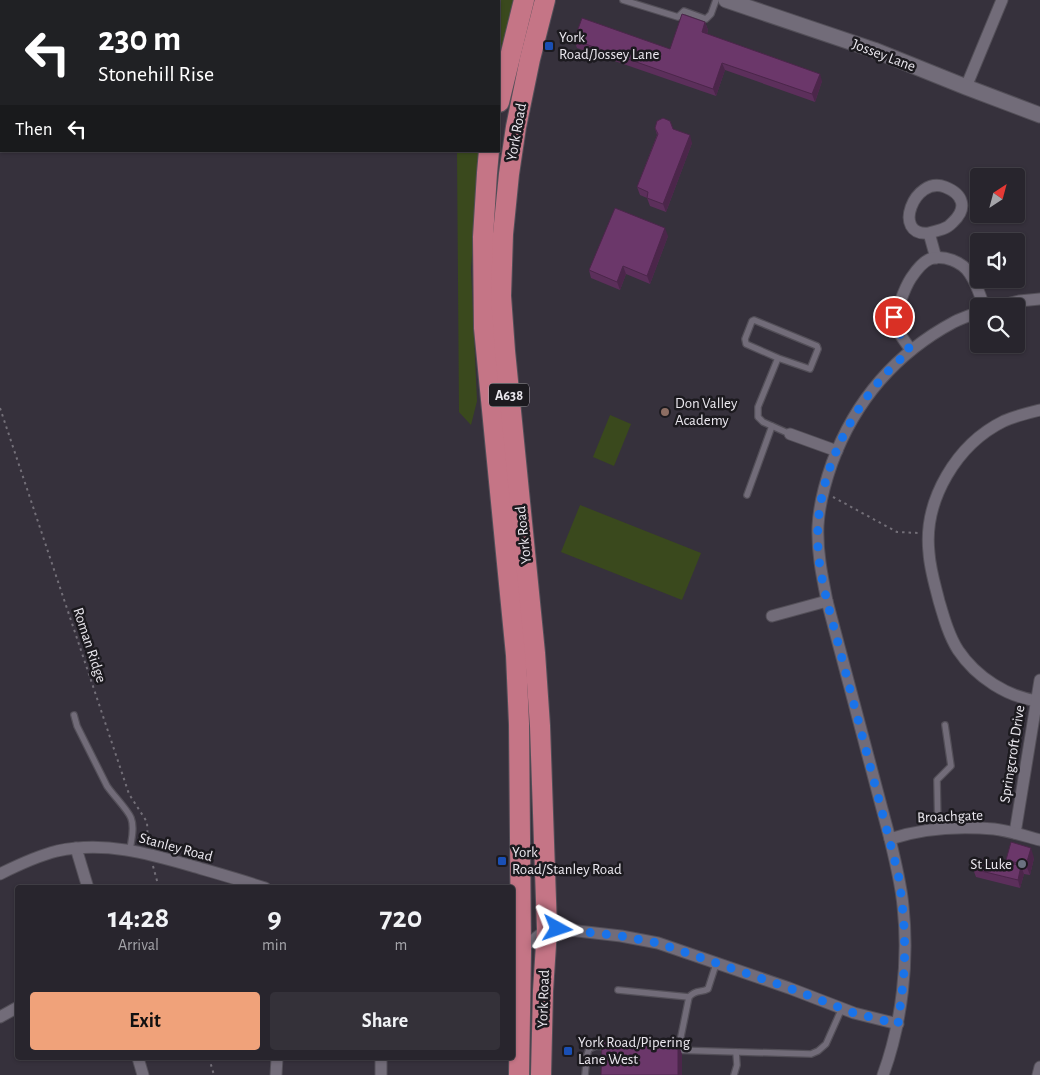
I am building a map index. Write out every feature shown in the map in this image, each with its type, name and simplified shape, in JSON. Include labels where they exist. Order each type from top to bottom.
[{"type":"highway","name":"York Road","points":[[500,98],[524,0]]},
{"type":"highway","points":[[506,77],[534,0]]},
{"type":"highway","name":"York Road","points":[[541,1075],[547,929],[540,726],[535,653],[509,397],[501,296],[503,234],[514,136],[530,59],[545,0]]},
{"type":"highway","name":"York Road","points":[[489,152],[483,237],[484,328],[516,655],[519,724],[517,951],[519,1075]]},
{"type":"street","name":"Jossey Lane","points":[[726,0],[874,50],[1040,115]]},
{"type":"street","points":[[966,87],[1002,0]]},
{"type":"street","points":[[943,186],[959,196],[962,202],[962,210],[948,227],[929,233],[922,234],[915,230],[909,221],[909,214],[917,196],[927,188],[943,186]]},
{"type":"street","points":[[929,233],[936,258]]},
{"type":"street","points":[[910,350],[896,329],[894,317],[910,279],[924,262],[936,258],[950,260],[967,269],[975,282],[981,298]]},
{"type":"street","points":[[1025,301],[1040,299]]},
{"type":"street","points":[[884,1075],[898,1024],[904,972],[903,906],[890,839],[827,601],[821,574],[818,524],[827,477],[845,432],[866,398],[883,376],[910,350],[932,335],[970,316]]},
{"type":"street","points":[[1038,701],[1014,695],[997,687],[968,664],[958,650],[945,621],[928,552],[931,516],[941,487],[962,453],[990,430],[1004,422],[1028,412],[1040,410]]},
{"type":"street","points":[[790,434],[837,451]]},
{"type":"street","points":[[772,616],[827,601]]},
{"type":"street","name":"Springcroft Drive","points":[[1015,833],[1040,680]]},
{"type":"street","name":"Broachgate","points":[[890,839],[908,833],[927,830],[965,828],[1015,833],[1040,840]]},
{"type":"street","name":"Stanley Road","points":[[0,874],[26,861],[56,851],[108,847],[150,854],[255,885]]},
{"type":"street","points":[[76,848],[87,885]]},
{"type":"street","points":[[517,951],[547,929],[604,934],[658,943],[789,988],[854,1013],[898,1024]]},
{"type":"street","points":[[0,1017],[15,1009]]},
{"type":"street","points":[[139,1060],[143,1075]]},
{"type":"street","points":[[276,1075],[277,1060]]},
{"type":"street","points":[[381,1060],[381,1075]]},
{"type":"street","points":[[1038,1075],[1040,1067]]},
{"type":"lane","points":[[623,0],[678,18],[684,11],[706,19],[711,14],[716,0]]},
{"type":"lane","points":[[754,320],[817,346],[818,349],[810,369],[778,358],[746,344],[745,340],[752,321],[754,320]]},
{"type":"lane","points":[[778,358],[758,407],[758,417],[763,422],[790,434]]},
{"type":"lane","points":[[747,494],[772,426]]},
{"type":"lane","points":[[74,716],[77,726],[107,786],[131,816],[130,850]]},
{"type":"lane","points":[[938,830],[937,780],[951,766],[945,725]]},
{"type":"lane","points":[[678,1050],[689,997],[695,991],[708,989],[716,964]]},
{"type":"lane","points":[[618,990],[689,997]]},
{"type":"lane","points":[[669,1050],[810,1054],[818,1052],[826,1044],[842,1008]]},
{"type":"lane","points":[[585,1075],[586,1055],[589,1049],[596,1046],[614,1047]]},
{"type":"lane","points":[[734,1075],[737,1065],[736,1052]]},
{"type":"path","name":"Roman Ridge","points":[[0,408],[128,794],[147,822],[150,854],[158,885]]},
{"type":"path","points":[[823,496],[833,496],[897,532],[929,533]]},
{"type":"path","points":[[210,1060],[214,1075]]},
{"type":"green space","points":[[500,0],[515,0],[500,56]]},
{"type":"green space","points":[[457,152],[480,152],[471,269],[477,401],[471,425],[459,412]]},
{"type":"green space","points":[[610,415],[631,424],[614,466],[593,457]]},
{"type":"green space","points":[[580,505],[701,553],[682,600],[561,552]]},
{"type":"building","points":[[682,14],[705,22],[702,32],[820,74],[812,94],[722,63],[713,89],[574,40],[582,18],[670,49]]},
{"type":"building","points":[[663,118],[670,121],[673,129],[690,135],[663,204],[647,198],[648,192],[637,187],[658,134],[655,128],[657,121]]},
{"type":"building","points":[[615,208],[665,228],[647,276],[623,266],[617,282],[589,270]]},
{"type":"building","points":[[1011,842],[1031,848],[1026,865],[1006,860]]},
{"type":"building","points":[[976,858],[994,863],[993,866],[1005,869],[1007,862],[1021,866],[1018,880],[973,869]]},
{"type":"building","points":[[602,1040],[678,1043],[678,1075],[601,1075]]},
{"type":"place","name":"York Road/Jossey Lane","points":[[549,46]]},
{"type":"place","name":"Don Valley Academy","points":[[665,412]]},
{"type":"place","name":"York Road/Stanley Road","points":[[502,861]]},
{"type":"place","name":"St Luke","points":[[1022,864]]},
{"type":"place","name":"York Road/Pipering Lane West","points":[[568,1051]]},
{"type":"route","points":[[558,929],[621,936],[658,943],[789,988],[854,1013],[898,1024],[905,944],[903,906],[898,873],[827,601],[818,548],[818,524],[827,477],[845,432],[866,398],[883,376],[910,350],[896,329],[894,317]]}]
